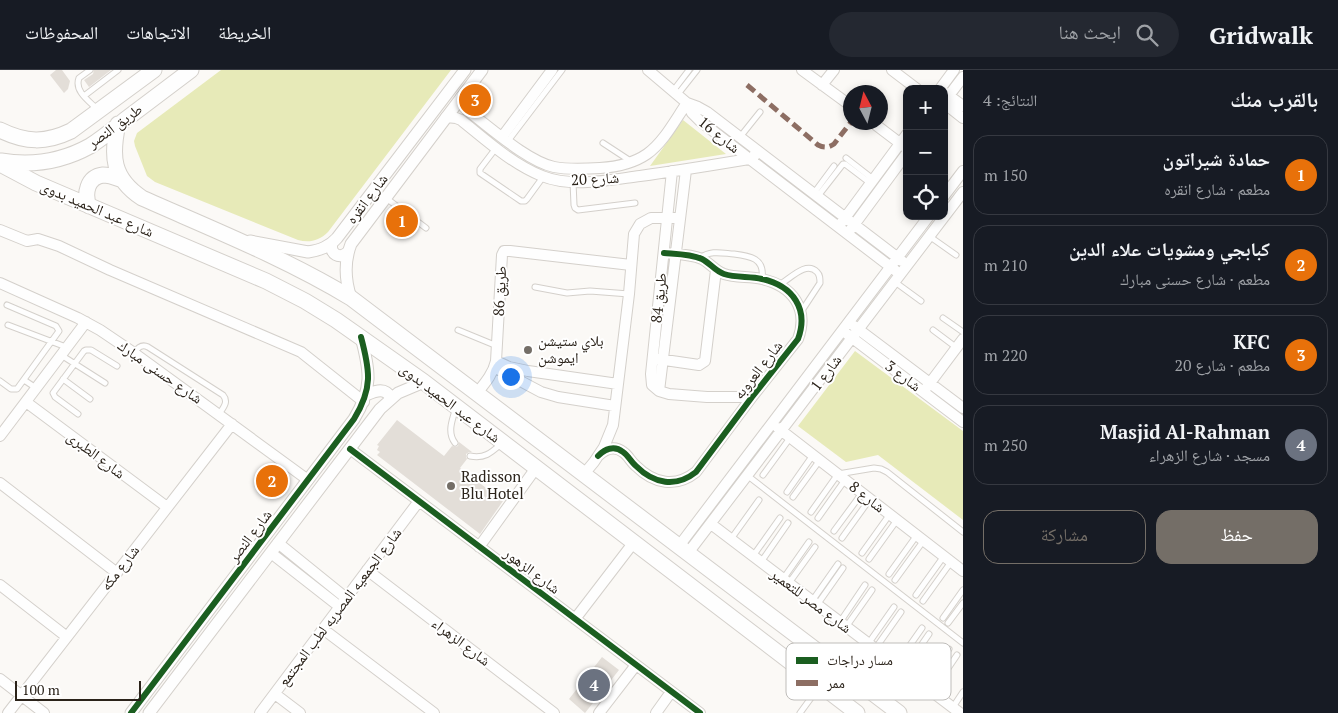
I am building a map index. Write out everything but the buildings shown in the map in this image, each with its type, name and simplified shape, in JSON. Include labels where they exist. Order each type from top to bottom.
[{"type":"main road","name":"طريق النصر","points":[[0,162],[28,163],[60,158],[90,146],[191,70]]},
{"type":"main road","name":"طريق النصر","points":[[0,130],[10,136],[23,139],[48,140],[60,136],[72,131],[148,72]]},
{"type":"main road","name":"شارع عبد الحميد بدوى","points":[[118,124],[114,151],[118,171],[134,192],[142,198],[302,270],[351,298],[807,643]]},
{"type":"main road","name":"شارع عبد الحميد بدوى","points":[[0,162],[36,183],[266,281],[305,300],[424,382],[786,660]]},
{"type":"main road","points":[[90,206],[86,194],[91,182],[96,178],[102,175],[109,175],[123,180]]},
{"type":"main road","name":"شارع عبد الحميد بدوى","points":[[837,700],[850,711]]},
{"type":"main road","name":"شارع عبد الحميد بدوى","points":[[882,700],[899,713]]},
{"type":"street","name":"شارع انقره","points":[[332,243],[465,70]]},
{"type":"street","name":"شارع انقره","points":[[351,298],[346,274],[348,252],[355,237],[482,70]]},
{"type":"street","points":[[505,139],[552,70]]},
{"type":"street","points":[[648,70],[687,103]]},
{"type":"street","points":[[802,70],[843,101]]},
{"type":"street","points":[[822,85],[834,70]]},
{"type":"street","points":[[892,70],[913,85]]},
{"type":"street","points":[[943,85],[954,70]]},
{"type":"street","points":[[948,96],[963,77]]},
{"type":"street","name":"شارع 20","points":[[461,97],[462,103],[468,111],[520,150],[539,162],[554,167],[570,169],[604,168],[632,162],[647,154],[657,146],[687,103]]},
{"type":"street","points":[[948,99],[963,106]]},
{"type":"street","points":[[948,100],[963,118]]},
{"type":"street","name":"شارع 16","points":[[687,103],[702,110],[908,265]]},
{"type":"street","name":"شارع 16","points":[[687,103],[696,117],[890,267],[897,278]]},
{"type":"street","name":"شارع 20","points":[[446,117],[461,120],[496,148],[522,166],[543,177],[572,182],[686,170],[749,159]]},
{"type":"street","points":[[838,227],[872,181],[903,146],[882,130]]},
{"type":"street","points":[[749,159],[754,157],[756,150]]},
{"type":"street","points":[[848,234],[903,158]]},
{"type":"street","points":[[604,168],[605,180]]},
{"type":"street","name":"طريق 84","points":[[686,170],[676,254],[658,359],[651,374],[652,385],[659,391],[669,394],[752,397]]},
{"type":"street","name":"طريق 84","points":[[658,359],[664,252],[672,171]]},
{"type":"street","points":[[948,191],[963,171]]},
{"type":"street","name":"شارع 1","points":[[684,550],[712,524],[748,476],[786,434],[855,334],[963,192]]},
{"type":"street","points":[[584,474],[598,456],[610,433],[618,384],[636,228],[645,220],[651,218],[680,218]]},
{"type":"street","name":"شارع 1","points":[[684,550],[772,424],[926,220]]},
{"type":"street","points":[[0,230],[28,241],[38,239],[59,246],[110,270],[302,352],[365,399],[379,390],[386,392],[391,398]]},
{"type":"street","points":[[230,237],[308,252],[317,251],[332,243]]},
{"type":"street","points":[[332,243],[332,252],[336,255],[345,255],[348,252]]},
{"type":"street","name":"طريق 86","points":[[477,393],[488,379],[495,364],[502,255],[504,251],[510,250],[631,265]]},
{"type":"street","points":[[664,252],[700,258],[726,275],[762,279],[778,285],[792,296],[801,312]]},
{"type":"street","points":[[658,359],[699,365],[705,361],[716,270]]},
{"type":"street","name":"شارع حسنى مبارك","points":[[0,283],[86,322],[134,352],[308,480]]},
{"type":"street","name":"شارع العروبه","points":[[598,456],[603,451],[609,449],[616,448],[622,450],[638,468],[652,478],[667,482],[683,480],[696,472],[798,339],[802,321],[801,312]]},
{"type":"street","points":[[0,436],[86,322]]},
{"type":"street","name":"شارع 3","points":[[846,326],[927,388],[963,422]]},
{"type":"street","name":"شارع النصر","points":[[131,713],[354,420],[365,399],[368,386],[368,367],[361,337]]},
{"type":"street","points":[[927,388],[960,344]]},
{"type":"street","points":[[495,364],[528,371],[618,384]]},
{"type":"street","points":[[495,364],[540,392],[558,397],[615,406]]},
{"type":"street","name":"شارع النصر","points":[[149,713],[380,409],[391,398],[405,389],[424,382]]},
{"type":"street","name":"شارع 3","points":[[927,388],[963,408]]},
{"type":"street","name":"شارع الطبرى","points":[[26,402],[167,507]]},
{"type":"street","name":"شارع مكه","points":[[8,713],[232,424]]},
{"type":"street","name":"شارع 8","points":[[772,424],[963,571]]},
{"type":"street","name":"شارع الزهور","points":[[350,449],[700,713]]},
{"type":"street","points":[[479,547],[536,468]]},
{"type":"street","points":[[0,483],[117,572]]},
{"type":"street","name":"شارع الجمعيه المصريه لطب المجتمع","points":[[260,713],[419,501]]},
{"type":"street","name":"شارع مصر للتعمير","points":[[712,524],[866,643]]},
{"type":"street","points":[[575,619],[634,542]]},
{"type":"street","points":[[278,543],[346,598]]},
{"type":"street","points":[[271,553],[340,607]]},
{"type":"street","name":"شارع الزهراء","points":[[367,570],[554,713]]},
{"type":"street","points":[[0,585],[67,637]]},
{"type":"street","points":[[323,629],[434,713]]},
{"type":"street","points":[[599,713],[636,665]]},
{"type":"street","points":[[0,680],[44,713]]},
{"type":"street","points":[[656,713],[671,692]]},
{"type":"street","points":[[275,694],[300,713]]},
{"type":"street","name":"شارع مصر للتعمير","points":[[943,700],[956,710]]},
{"type":"lane","points":[[90,70],[79,78],[79,90],[98,111]]},
{"type":"lane","points":[[84,96],[118,70]]},
{"type":"lane","points":[[505,139],[562,70]]},
{"type":"lane","points":[[675,93],[689,70]]},
{"type":"lane","points":[[675,93],[697,70]]},
{"type":"lane","points":[[740,138],[760,112]]},
{"type":"lane","points":[[603,143],[632,162]]},
{"type":"lane","points":[[496,148],[480,168],[480,173],[521,201],[526,200],[543,177]]},
{"type":"lane","points":[[846,158],[872,181]]},
{"type":"lane","points":[[816,195],[844,164],[872,181]]},
{"type":"lane","points":[[816,195],[834,166]]},
{"type":"lane","points":[[572,182],[574,206],[578,210],[635,203]]},
{"type":"lane","points":[[385,198],[426,228]]},
{"type":"lane","points":[[930,236],[956,255]]},
{"type":"lane","points":[[700,258],[706,254],[718,252],[751,256],[761,266],[762,279]]},
{"type":"lane","points":[[778,285],[806,268],[819,273],[820,283],[801,312]]},
{"type":"lane","points":[[897,278],[921,301]]},
{"type":"lane","points":[[535,287],[567,293],[584,290],[629,294]]},
{"type":"lane","points":[[0,382],[16,390],[59,331],[57,327],[7,304]]},
{"type":"lane","points":[[943,318],[963,332]]},
{"type":"lane","points":[[8,325],[51,342],[75,363],[105,383]]},
{"type":"lane","points":[[458,330],[497,347]]},
{"type":"lane","points":[[934,330],[960,344]]},
{"type":"lane","points":[[134,352],[142,346],[148,348],[223,395],[226,402],[219,414]]},
{"type":"lane","points":[[78,414],[54,395],[54,391],[84,351],[88,349],[93,351],[117,366]]},
{"type":"lane","points":[[63,379],[90,399]]},
{"type":"lane","points":[[24,380],[36,388]]},
{"type":"lane","points":[[455,443],[452,440],[451,428],[456,406]]},
{"type":"lane","points":[[763,476],[786,434]]},
{"type":"lane","points":[[470,456],[488,455],[503,442]]},
{"type":"lane","points":[[786,492],[816,458]]},
{"type":"lane","points":[[793,498],[816,458]]},
{"type":"lane","points":[[811,512],[842,477],[874,468],[881,468],[963,532]]},
{"type":"lane","points":[[748,476],[963,644]]},
{"type":"lane","points":[[818,518],[842,477]]},
{"type":"lane","points":[[834,531],[866,496]]},
{"type":"lane","points":[[842,538],[866,496]]},
{"type":"lane","points":[[731,539],[759,500]]},
{"type":"lane","points":[[862,553],[893,517]]},
{"type":"lane","points":[[869,559],[893,517]]},
{"type":"lane","points":[[757,559],[780,518]]},
{"type":"lane","points":[[757,559],[788,523]]},
{"type":"lane","points":[[889,574],[920,538]]},
{"type":"lane","points":[[895,580],[920,538]]},
{"type":"lane","points":[[786,582],[809,542]]},
{"type":"lane","points":[[786,582],[815,547]]},
{"type":"lane","points":[[916,596],[948,559]]},
{"type":"lane","points":[[923,601],[948,559]]},
{"type":"lane","points":[[814,603],[838,564]]},
{"type":"lane","points":[[814,603],[843,568]]},
{"type":"lane","points":[[843,625],[865,585]]},
{"type":"lane","points":[[843,625],[872,590]]},
{"type":"lane","points":[[943,618],[963,590]]},
{"type":"lane","points":[[948,623],[963,603]]},
{"type":"lane","points":[[873,643],[894,607]]},
{"type":"lane","points":[[874,643],[901,612]]},
{"type":"lane","points":[[914,643],[922,628]]},
{"type":"lane","points":[[921,643],[929,634]]},
{"type":"lane","points":[[951,662],[957,655]]},
{"type":"lane","points":[[956,710],[963,692]]},
{"type":"lane","points":[[800,713],[810,700]]},
{"type":"green space","points":[[221,70],[451,70],[328,232],[317,239],[306,241],[298,240],[155,182],[147,176],[135,146],[134,141],[137,133]]},
{"type":"green space","points":[[683,120],[726,154],[650,166]]},
{"type":"green space","points":[[855,351],[963,431],[963,520],[878,455],[846,462],[798,426]]},
{"type":"marked path","points":[[747,85],[820,146],[828,147],[834,144],[845,130]]},
{"type":"cycle path","points":[[598,456],[604,451],[613,448],[625,453],[634,464],[650,477],[665,482],[673,482],[688,477],[696,472],[798,339],[801,328],[800,309],[796,300],[782,287],[762,279],[724,274],[698,257],[664,253]]},
{"type":"cycle path","points":[[131,713],[354,419],[364,398],[368,379],[361,337]]},
{"type":"cycle path","points":[[350,449],[700,713]]},
{"type":"place","name":"KFC","points":[[475,100]]},
{"type":"place","name":"حمادة شيراتون","points":[[402,221]]},
{"type":"place","name":"بلاي ستيشن ايموشن","points":[[528,350]]},
{"type":"place","name":"كبابجي ومشويات علاء الدين","points":[[272,481]]},
{"type":"place","name":"Radisson Blu Hotel","points":[[451,486]]},
{"type":"place","name":"Masjid Al-Rahman","points":[[594,685]]}]
